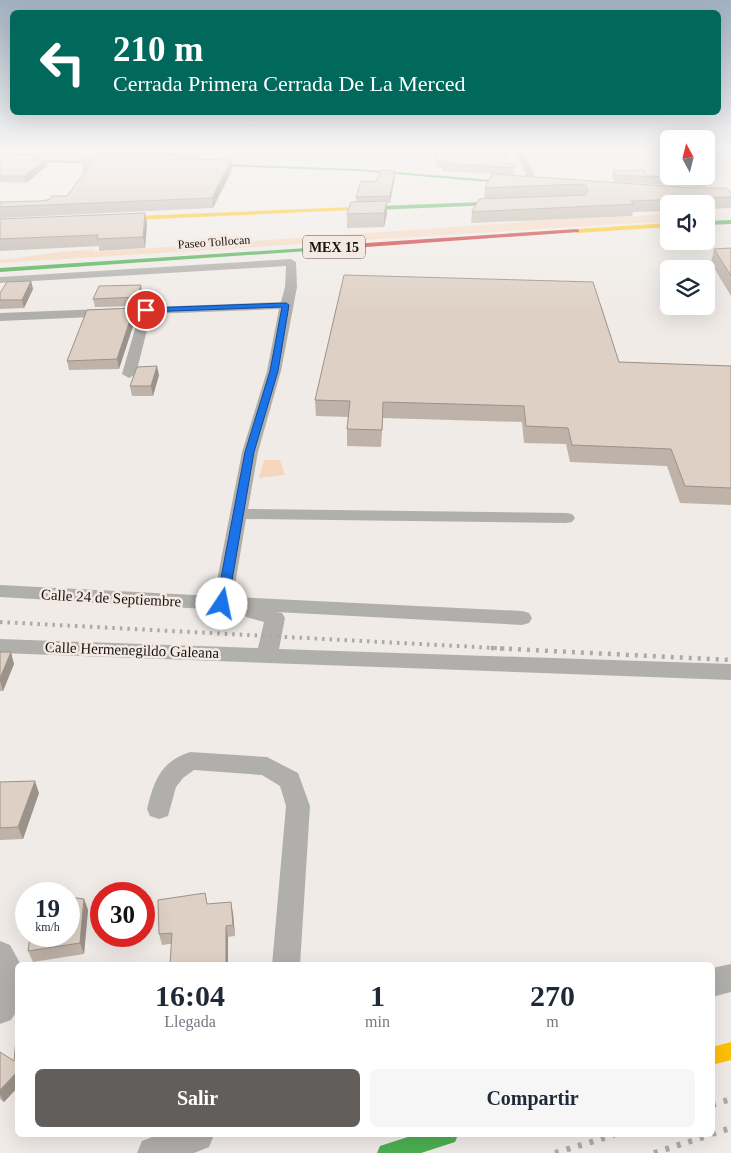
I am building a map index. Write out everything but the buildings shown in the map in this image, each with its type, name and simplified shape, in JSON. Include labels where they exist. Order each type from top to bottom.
[{"type":"main road","points":[[103,220],[482,205]]},
{"type":"main road","points":[[715,223],[731,222]]},
{"type":"main road","name":"Paseo Tollocan","points":[[0,270],[660,227]]},
{"type":"main road","points":[[715,1055],[731,1051]]},
{"type":"main road","points":[[387,1153],[441,1137]]},
{"type":"street","points":[[0,280],[292,262],[291,287],[274,371],[250,452],[222,604]]},
{"type":"street","points":[[1,319],[146,310],[286,305]]},
{"type":"street","points":[[129,374],[146,310]]},
{"type":"street","points":[[240,514],[566,518]]},
{"type":"street","name":"Calle 24 de Septiembre","points":[[0,591],[222,604]]},
{"type":"street","points":[[222,604],[522,618]]},
{"type":"street","points":[[222,604],[275,618],[270,646],[264,655]]},
{"type":"street","name":"Calle Hermenegildo Galeana","points":[[0,646],[264,655]]},
{"type":"street","points":[[264,655],[731,672]]},
{"type":"street","points":[[159,809],[165,784],[174,771],[190,761],[267,766],[290,780],[298,806],[286,962]]},
{"type":"street","points":[[0,955],[11,976],[12,991],[0,1010]]},
{"type":"street","points":[[715,982],[731,978]]},
{"type":"street","points":[[154,1153],[192,1137]]},
{"type":"shaded area","points":[[660,214],[660,222],[0,263],[0,260],[70,251],[93,250],[95,252],[523,221]]},
{"type":"shaded area","points":[[264,460],[280,460],[285,475],[259,478]]},
{"type":"railway","points":[[0,622],[515,649]]},
{"type":"railway","points":[[491,648],[731,660]]},
{"type":"railway","points":[[715,1104],[731,1099]]},
{"type":"railway","points":[[715,1133],[731,1128]]},
{"type":"railway","points":[[555,1153],[607,1137]]},
{"type":"railway","points":[[654,1153],[704,1137]]},
{"type":"traffic: fast","points":[[352,209],[463,205]]},
{"type":"traffic: fast","points":[[715,223],[731,222]]},
{"type":"traffic: fast","points":[[0,270],[366,245]]},
{"type":"traffic: fast","points":[[387,1153],[441,1137]]},
{"type":"traffic: slow","points":[[111,219],[352,209]]},
{"type":"traffic: slow","points":[[577,231],[660,226]]},
{"type":"traffic: slow","points":[[715,1055],[731,1051]]},
{"type":"traffic: jam","points":[[366,245],[577,231]]},
{"type":"route","points":[[146,310],[286,305],[274,371],[250,452],[222,604]]}]
